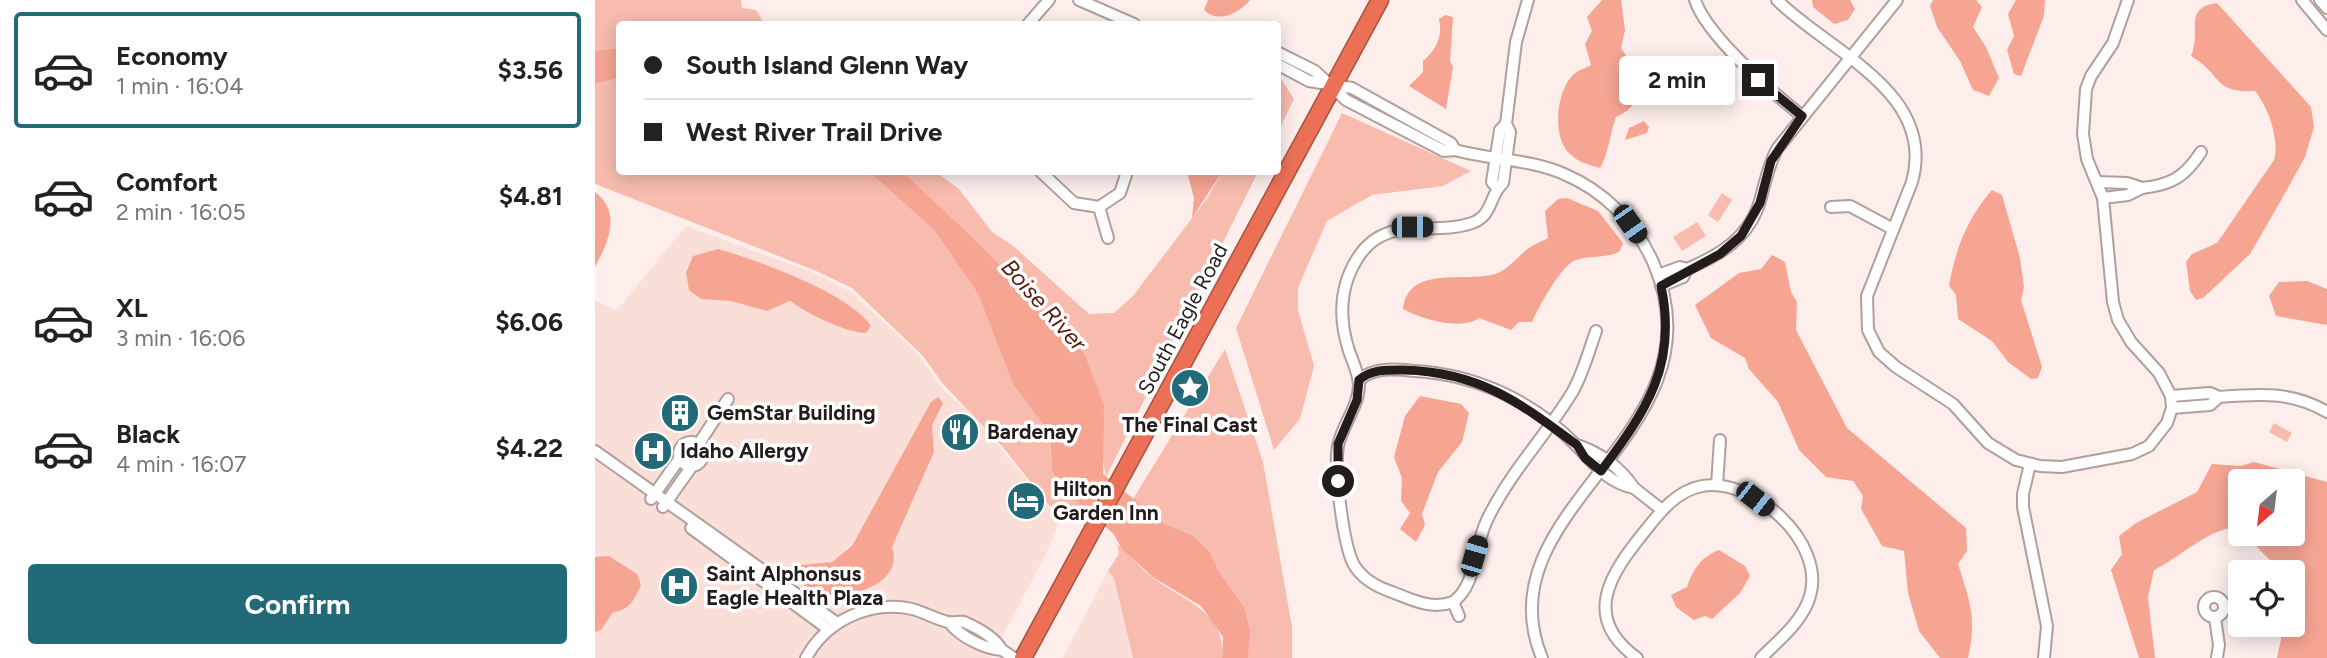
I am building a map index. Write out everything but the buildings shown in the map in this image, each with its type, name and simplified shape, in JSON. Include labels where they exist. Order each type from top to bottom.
[{"type":"highway","name":"South Eagle Road","points":[[1023,658],[1380,0]]},
{"type":"street","points":[[1031,21],[1049,0]]},
{"type":"street","points":[[1079,0],[1127,21]]},
{"type":"street","points":[[1528,0],[1516,42],[1506,124],[1500,130],[1503,183],[1497,188],[1491,208],[1474,223],[1392,230],[1373,241],[1359,256],[1350,274],[1341,315],[1359,380],[1357,400],[1344,426],[1336,462],[1354,565],[1362,575],[1378,587],[1429,606],[1453,602],[1465,592],[1481,535],[1506,483],[1574,388],[1595,331]]},
{"type":"street","points":[[1695,0],[1702,14],[1758,80],[1802,116]]},
{"type":"street","points":[[1777,0],[1896,98],[1914,133],[1915,170],[1867,296],[1865,317],[1873,342],[1888,362],[1953,404],[1996,449],[2030,464],[2062,467],[2142,450],[2163,432],[2172,408],[2165,381],[2122,330],[2118,320],[2113,302],[2103,198],[2084,147],[2084,104],[2091,76],[2113,43],[2128,0]]},
{"type":"street","points":[[1659,281],[1683,277],[1687,270],[1720,254],[1741,236],[1760,203],[1771,161],[1802,116],[1897,0]]},
{"type":"street","points":[[2302,0],[2327,30]]},
{"type":"street","points":[[2320,0],[2327,8]]},
{"type":"street","points":[[1281,54],[1315,71],[1346,100],[1444,152],[1455,150],[1560,172],[1603,197],[1642,240],[1659,281],[1666,329],[1659,375],[1644,410],[1556,530],[1538,566],[1532,609],[1542,658]]},
{"type":"street","points":[[1281,66],[1310,81],[1333,85]]},
{"type":"street","points":[[2103,198],[2128,195],[2143,188],[2165,186],[2178,180],[2201,152]]},
{"type":"street","points":[[1044,175],[1074,203],[1099,207],[1120,193],[1126,175]]},
{"type":"street","points":[[2097,183],[2127,183],[2143,188]]},
{"type":"street","points":[[1831,207],[1850,206],[1893,229]]},
{"type":"street","points":[[1099,207],[1108,239]]},
{"type":"street","points":[[1359,380],[1369,372],[1384,370],[1457,377],[1501,391],[1577,445],[1585,458],[1626,477],[1634,488],[1663,510]]},
{"type":"street","points":[[2171,396],[2210,393],[2219,397],[2277,394],[2305,401],[2327,412]]},
{"type":"street","points":[[2172,408],[2210,405],[2219,397]]},
{"type":"street","points":[[698,445],[728,399]]},
{"type":"street","points":[[1717,485],[1720,440]]},
{"type":"street","points":[[653,496],[680,458],[684,445],[698,445]]},
{"type":"street","points":[[665,505],[692,466],[702,457],[698,445]]},
{"type":"street","points":[[595,451],[832,626]]},
{"type":"street","points":[[595,458],[653,496]]},
{"type":"street","points":[[680,458],[692,466]]},
{"type":"street","points":[[2030,464],[2023,507],[2047,626],[2044,658]]},
{"type":"street","points":[[1637,658],[1622,645],[1611,629],[1606,611],[1606,593],[1617,565],[1663,510],[1687,491],[1717,485],[1748,494],[1764,506],[1799,536],[1810,559],[1813,582],[1807,605],[1794,624],[1761,658]]},
{"type":"street","points":[[1453,602],[1459,615]]},
{"type":"street","points":[[806,658],[832,626],[861,612],[889,607],[910,609],[949,622],[955,631],[993,650],[1002,650],[1014,658]]},
{"type":"street","points":[[2214,618],[2219,645],[2217,658]]},
{"type":"shaded area","points":[[595,0],[741,0],[742,8],[756,10],[763,21],[616,21],[616,48],[595,51]]},
{"type":"shaded area","points":[[1208,0],[1250,0],[1235,13],[1216,16],[1204,10]]},
{"type":"shaded area","points":[[1602,0],[1621,0],[1625,30],[1621,48],[1649,89],[1627,111],[1616,117],[1600,168],[1580,161],[1564,147],[1558,115],[1562,93],[1567,84],[1574,74],[1591,65],[1585,44],[1592,31],[1587,17]]},
{"type":"shaded area","points":[[1812,0],[1850,0],[1855,9],[1848,20],[1834,24],[1813,7]]},
{"type":"shaded area","points":[[1933,0],[1976,0],[1982,7],[1973,27],[1986,47],[1999,78],[1989,96],[1973,90],[1960,61],[1937,27],[1930,6]]},
{"type":"shaded area","points":[[2016,0],[2045,0],[2044,16],[2021,76],[2014,74],[2007,50],[2014,36],[2008,14]]},
{"type":"shaded area","points":[[2217,3],[2311,107],[2314,127],[2305,157],[2250,254],[2203,298],[2196,300],[2190,291],[2186,262],[2192,254],[2217,243],[2274,160],[2275,152],[2272,124],[2255,91],[2241,91],[2225,86],[2191,56],[2196,15],[2206,6]]},
{"type":"shaded area","points":[[1445,15],[1453,17],[1450,61],[1453,67],[1446,109],[1409,86],[1423,72],[1423,61],[1435,48],[1439,37],[1439,19]]},
{"type":"shaded area","points":[[616,48],[616,79],[595,84],[595,51]]},
{"type":"shaded area","points":[[616,79],[616,175],[872,175],[934,230],[978,294],[1010,376],[1050,433],[1051,459],[1087,512],[1085,517],[1073,512],[1061,520],[1001,445],[943,384],[923,356],[852,288],[814,270],[595,184],[595,84]]},
{"type":"shaded area","points":[[1281,79],[1294,99],[1281,126]]},
{"type":"shaded area","points":[[1342,113],[1471,171],[1443,186],[1372,195],[1327,221],[1298,288],[1298,310],[1314,366],[1300,419],[1274,450],[1236,328]]},
{"type":"shaded area","points":[[1644,121],[1649,127],[1647,133],[1625,140],[1629,128]]},
{"type":"shaded area","points":[[872,175],[906,175],[984,248],[1084,353],[1104,405],[1103,474],[1163,523],[1192,535],[1210,552],[1218,570],[1244,607],[1250,630],[1248,658],[1222,658],[1223,637],[1201,606],[1154,578],[1122,549],[1113,533],[1087,512],[1052,471],[1050,433],[1013,384],[978,294],[934,230]]},
{"type":"shaded area","points":[[906,175],[940,175],[959,189],[992,232],[1012,245],[1089,314],[1114,313],[1133,296],[1208,197],[1220,175],[1257,175],[1106,477],[1084,353],[984,248]]},
{"type":"shaded area","points":[[1188,175],[1220,175],[1192,218],[1194,198]]},
{"type":"shaded area","points":[[1992,190],[2002,195],[2020,258],[2024,287],[2021,300],[2042,367],[2038,378],[2031,379],[2008,362],[1992,341],[1958,319],[1956,295],[1949,286],[1964,234]]},
{"type":"shaded area","points":[[595,192],[608,209],[610,228],[595,267]]},
{"type":"shaded area","points":[[1722,193],[1732,200],[1718,222],[1708,215]]},
{"type":"shaded area","points":[[1567,198],[1598,211],[1623,243],[1619,252],[1570,263],[1551,287],[1532,322],[1519,322],[1511,330],[1479,318],[1472,322],[1452,324],[1430,320],[1403,309],[1407,295],[1416,286],[1427,281],[1483,276],[1506,268],[1529,248],[1548,238],[1545,211],[1558,199]]},
{"type":"shaded area","points":[[1697,222],[1706,236],[1682,251],[1673,237]]},
{"type":"shaded area","points":[[686,226],[814,273],[850,291],[916,352],[943,389],[977,420],[1060,520],[1046,554],[991,658],[595,658],[595,300],[616,311]]},
{"type":"shaded area","points":[[718,249],[778,269],[823,290],[860,314],[871,326],[866,333],[848,330],[790,301],[767,311],[731,301],[701,299],[689,290],[686,273],[693,256]]},
{"type":"shaded area","points":[[1772,255],[1785,262],[1791,292],[1797,302],[1796,330],[1847,428],[1966,528],[1967,551],[1958,564],[1971,610],[1972,631],[1968,658],[1940,658],[1919,631],[1908,593],[1904,551],[1882,546],[1861,509],[1863,496],[1853,481],[1826,477],[1799,450],[1778,402],[1749,369],[1745,358],[1711,338],[1695,305],[1739,273],[1761,269]]},
{"type":"shaded area","points":[[2307,281],[2327,289],[2327,325],[2276,316],[2269,296],[2279,282]]},
{"type":"shaded area","points":[[1225,349],[1263,462],[1292,627],[1292,658],[1247,658],[1244,607],[1218,570],[1210,552],[1192,535],[1163,523],[1133,499]]},
{"type":"shaded area","points":[[1420,396],[1461,404],[1469,413],[1462,442],[1438,472],[1422,514],[1425,525],[1416,542],[1400,529],[1410,513],[1401,501],[1402,478],[1394,457],[1405,416]]},
{"type":"shaded area","points":[[938,397],[943,403],[932,425],[934,452],[892,547],[894,560],[890,571],[871,587],[844,595],[819,593],[802,584],[787,572],[790,566],[832,562],[852,546],[931,402]]},
{"type":"shaded area","points":[[2274,423],[2292,433],[2287,442],[2269,432]]},
{"type":"shaded area","points":[[2254,462],[2280,469],[2228,469],[2228,529],[2208,536],[2154,570],[2148,597],[2155,658],[2139,658],[2111,570],[2122,554],[2119,536],[2136,523],[2197,492],[2212,464],[2241,466]]},
{"type":"shaded area","points":[[2305,476],[2327,482],[2327,658],[2277,658],[2281,637],[2305,637],[2305,560],[2270,560],[2257,546],[2305,546]]},
{"type":"shaded area","points":[[1117,544],[1152,577],[1210,618],[1222,642],[1222,658],[1133,658],[1114,578],[1108,571],[1119,554]]},
{"type":"shaded area","points":[[1719,550],[1745,566],[1750,576],[1740,593],[1712,619],[1705,616],[1694,620],[1676,607],[1671,595],[1687,587],[1699,564]]},
{"type":"shaded area","points":[[609,556],[637,574],[641,585],[631,603],[624,609],[613,612],[601,630],[595,632],[595,557]]},
{"type":"shaded area","points":[[1108,571],[1114,578],[1133,658],[1063,658]]},
{"type":"place","name":"The Final Cast","points":[[1190,388]]},
{"type":"place","name":"GemStar Building","points":[[680,413]]},
{"type":"place","name":"Bardenay","points":[[960,432]]},
{"type":"place","name":"Idaho Allergy","points":[[653,451]]},
{"type":"place","name":"Hilton Garden Inn","points":[[1026,501]]},
{"type":"place","name":"Saint Alphonsus Eagle Health Plaza","points":[[679,586]]},
{"type":"route","points":[[1338,481],[1338,444],[1357,400],[1359,380],[1369,372],[1384,370],[1443,374],[1471,380],[1501,391],[1577,445],[1585,458],[1601,471],[1639,420],[1659,375],[1666,329],[1661,286],[1683,277],[1687,270],[1709,261],[1741,236],[1760,203],[1766,173],[1777,149],[1802,116],[1758,80]]},
{"type":"water label","name":"Boise River","points":[[1044,305]]}]
